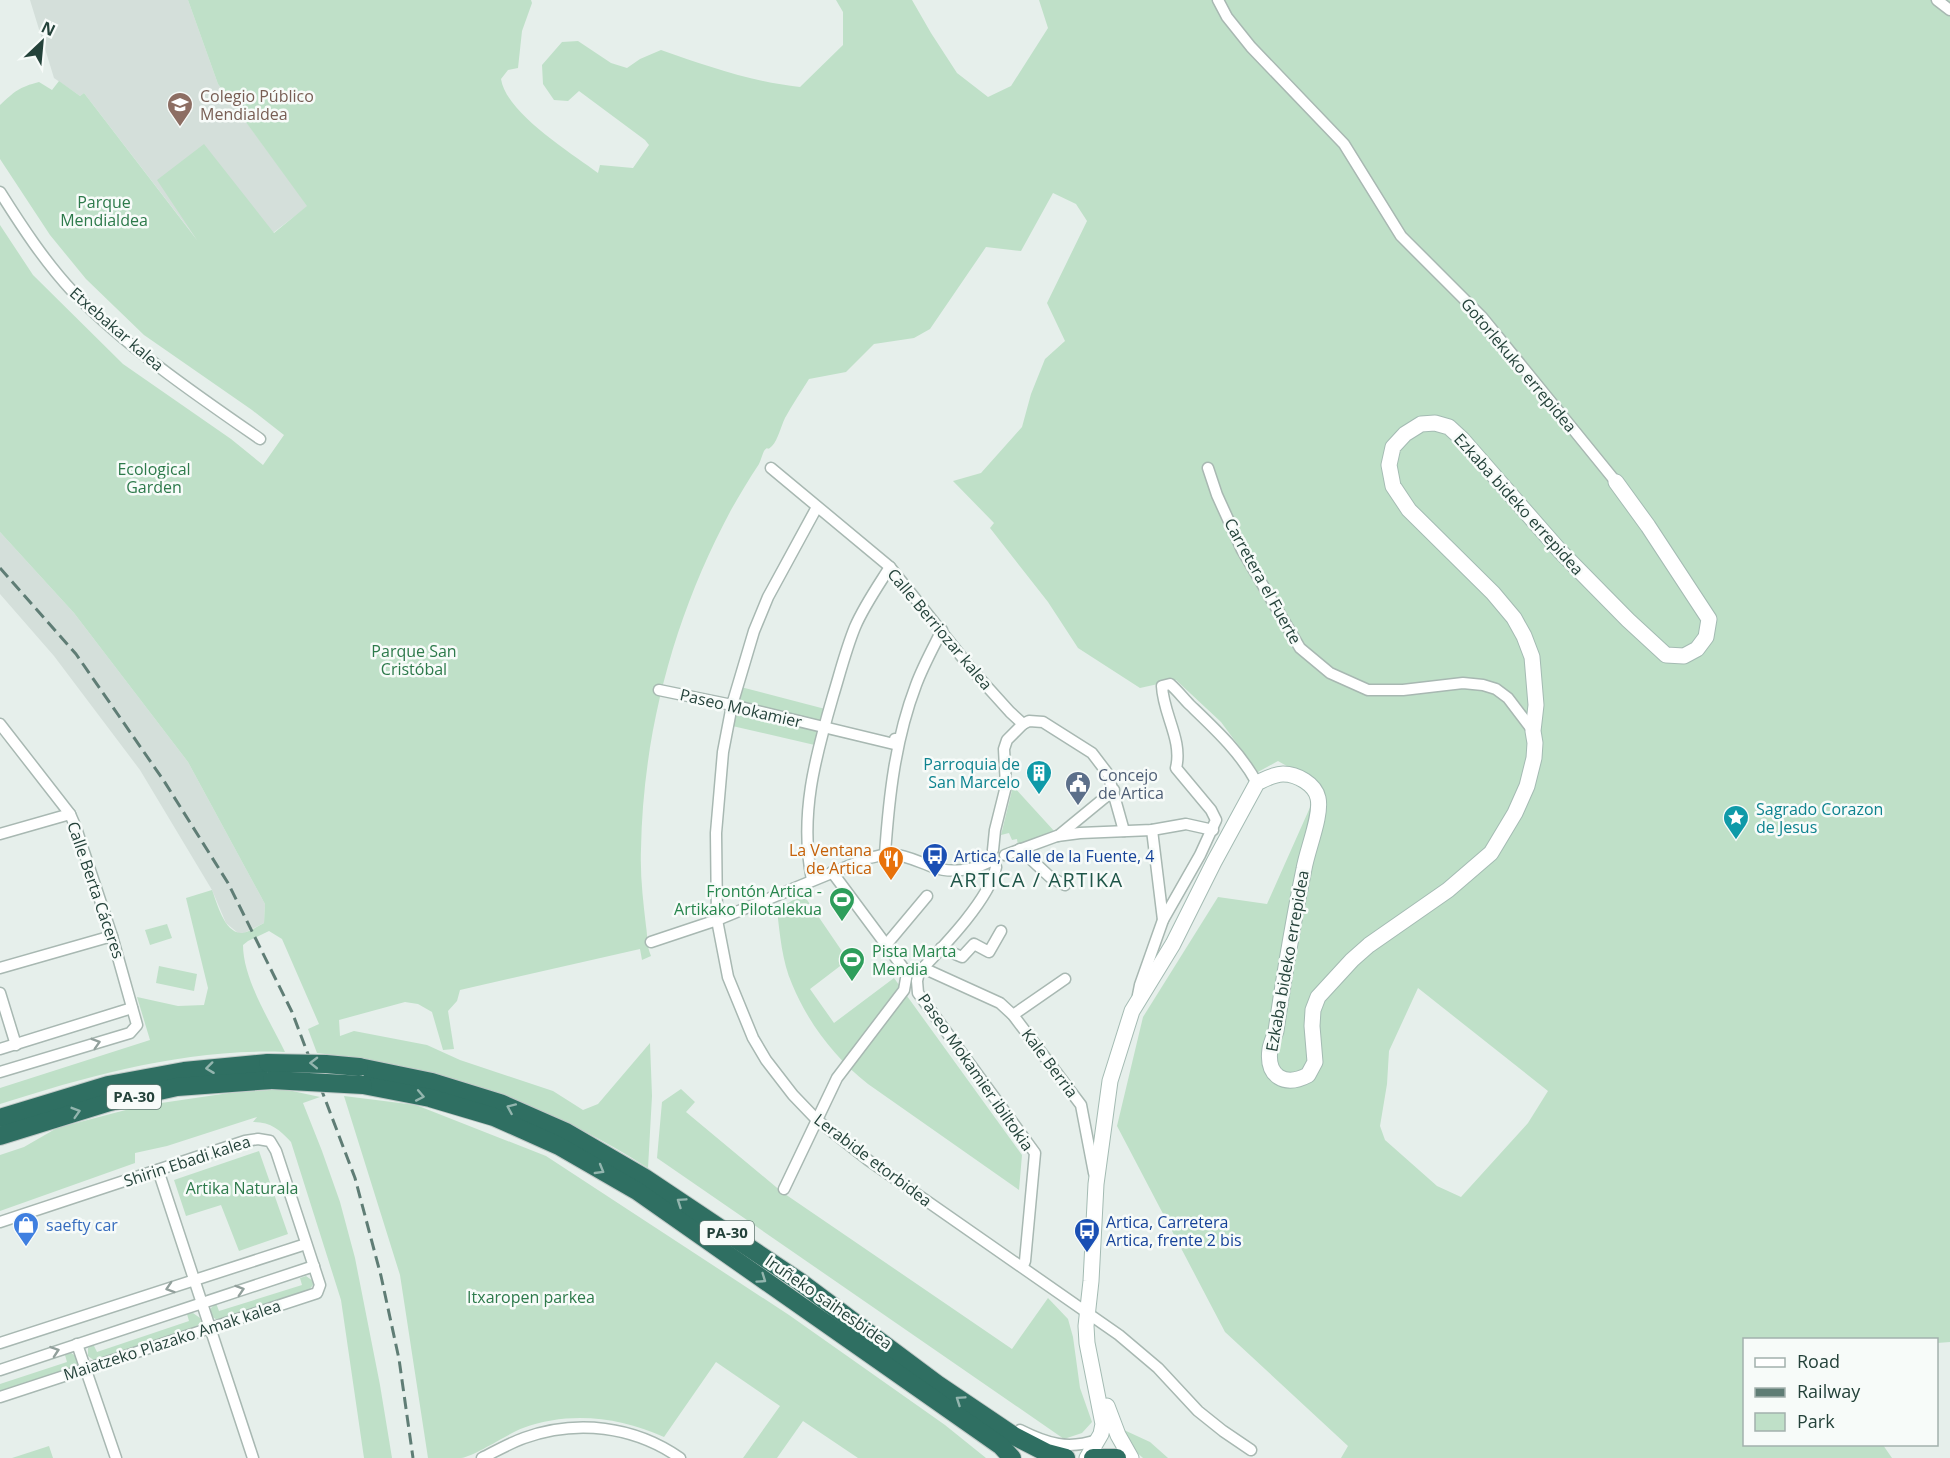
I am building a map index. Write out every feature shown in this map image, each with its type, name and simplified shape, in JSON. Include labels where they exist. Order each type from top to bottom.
[{"type":"highway","name":"Iruñeko saihesbidea","points":[[5,1116],[108,1085],[184,1071],[361,1076],[432,1082],[500,1103],[566,1132],[645,1178],[799,1281],[937,1384],[1014,1436],[1047,1453],[1066,1458]]},
{"type":"highway","name":"Iruñeko saihesbidea","points":[[0,1136],[110,1102],[177,1087],[270,1072]]},
{"type":"highway","name":"Iruñeko saihesbidea","points":[[361,1076],[494,1117],[569,1151],[637,1191],[1001,1446],[1012,1458]]},
{"type":"highway","points":[[0,1143],[36,1124]]},
{"type":"highway","points":[[1094,1458],[1117,1458]]},
{"type":"street","name":"Gotorlekuko errepidea","points":[[1218,0],[1227,16],[1251,47],[1344,144],[1401,236],[1482,317],[1616,482]]},
{"type":"street","points":[[1937,0],[1950,10]]},
{"type":"street","name":"Etxebakar kalea","points":[[0,192],[23,229],[73,291],[150,360],[260,439]]},
{"type":"street","name":"Ezkaba bideko errepidea","points":[[1257,783],[1283,774],[1299,777],[1310,784],[1318,796],[1319,812],[1304,868],[1276,1031],[1270,1048],[1270,1060],[1274,1071],[1280,1079],[1289,1081],[1308,1075],[1315,1062],[1312,1010],[1318,997],[1369,945],[1448,890],[1491,853],[1515,813],[1527,786],[1535,751],[1533,731],[1536,705],[1535,681],[1532,657],[1524,636],[1514,618],[1493,592],[1409,510],[1393,486],[1389,465],[1393,447],[1405,434],[1421,424],[1435,423],[1449,427],[1560,551],[1628,620],[1666,655],[1684,656],[1697,649],[1706,637],[1709,619],[1616,482]]},
{"type":"street","name":"Calle Berriozar kalea","points":[[771,468],[890,567],[973,671],[1023,724]]},
{"type":"street","name":"Carretera el Fuerte","points":[[1208,468],[1217,495],[1242,550],[1300,648],[1330,673],[1356,685],[1374,690],[1403,690],[1463,683],[1483,685],[1496,689],[1508,698],[1533,731]]},
{"type":"street","name":"Lerabide etorbidea","points":[[817,507],[768,597],[754,631],[732,705],[723,752],[716,833],[717,920],[728,977],[753,1038],[766,1060],[793,1095],[817,1120],[868,1160],[1119,1335],[1158,1368],[1198,1411],[1251,1450]]},
{"type":"street","name":"Paseo Mokamier","points":[[812,880],[807,855],[806,824],[812,775],[856,625],[890,567]]},
{"type":"street","points":[[885,854],[889,802],[899,740],[916,685],[942,630]]},
{"type":"street","points":[[1087,1458],[1103,1424],[1087,1343],[1086,1326],[1096,1184],[1110,1081],[1163,921],[1213,830],[1216,820],[1211,810],[1176,768],[1179,757],[1177,745],[1162,698],[1162,686],[1170,684],[1232,745],[1257,783],[1173,944],[1137,1001]]},
{"type":"street","name":"Paseo Mokamier","points":[[659,690],[894,744],[895,740],[899,740]]},
{"type":"street","points":[[992,864],[988,855],[993,850],[995,830],[1006,786],[1004,749],[1007,740],[1029,721],[1043,722],[1092,753],[1108,774],[1124,831]]},
{"type":"street","name":"Calle Berta Cáceres","points":[[0,724],[70,814],[78,831],[112,936],[132,1008]]},
{"type":"street","points":[[1057,836],[1114,790]]},
{"type":"street","points":[[0,834],[70,814]]},
{"type":"street","points":[[1005,855],[1057,836],[1152,830],[1186,824],[1213,830]]},
{"type":"street","points":[[1152,830],[1163,921]]},
{"type":"street","points":[[1020,849],[1050,877],[1065,885]]},
{"type":"street","points":[[993,850],[1000,850],[1005,855]]},
{"type":"street","points":[[651,942],[717,920],[868,858],[885,854],[918,860],[934,868],[949,870],[1003,864],[1005,855]]},
{"type":"street","name":"Paseo Mokamier ibiltokia","points":[[992,864],[994,876],[967,920],[919,972],[917,981],[918,993],[1035,1153],[1023,1266]]},
{"type":"street","name":"Paseo Mokamier ibiltokia","points":[[784,1189],[837,1078],[904,990],[907,973],[832,872]]},
{"type":"street","points":[[886,945],[927,896]]},
{"type":"street","points":[[941,948],[962,957],[974,944],[989,952],[1001,931]]},
{"type":"street","points":[[0,968],[112,936]]},
{"type":"street","name":"Kale Berria","points":[[923,968],[1000,1002],[1013,1015],[1082,1105],[1096,1184]]},
{"type":"street","name":"Kale Berria","points":[[1013,1015],[1065,979]]},
{"type":"street","points":[[0,993],[16,1045]]},
{"type":"street","points":[[0,1049],[132,1008],[137,1025],[130,1033],[0,1072]]},
{"type":"street","name":"Shirin Ebadi kalea","points":[[0,1222],[245,1140],[258,1139],[270,1141],[276,1151],[306,1244]]},
{"type":"street","points":[[158,1170],[253,1458]]},
{"type":"street","points":[[0,1343],[306,1244]]},
{"type":"street","name":"Maiatzeko Plazako Amak kalea","points":[[0,1397],[317,1293],[320,1285],[306,1244]]},
{"type":"street","name":"Maiatzeko Plazako Amak kalea","points":[[0,1370],[314,1266]]},
{"type":"street","points":[[77,1344],[116,1458]]},
{"type":"street","points":[[1093,1372],[1118,1435],[1131,1458]]},
{"type":"street","name":"Iruñeko saihesbidea","points":[[996,1424],[1012,1426],[1030,1435],[1068,1446],[1097,1440]]},
{"type":"street","points":[[482,1458],[523,1438],[567,1427],[591,1427],[616,1430],[646,1438],[680,1458]]},
{"type":"shaded area","name":"Colegio Público Mendialdea","points":[[30,0],[188,0],[218,84],[308,206],[222,272],[84,93],[80,96],[54,78]]},
{"type":"shaded area","points":[[0,532],[74,613],[188,762],[265,904],[264,923],[244,933],[238,933],[226,923],[212,890],[140,770],[54,656],[0,594]]},
{"type":"green space","points":[[188,0],[531,0],[522,31],[518,68],[508,70],[501,79],[505,92],[514,105],[541,131],[598,173],[600,165],[633,168],[649,145],[579,91],[568,101],[554,100],[543,84],[542,65],[562,42],[578,41],[611,63],[627,68],[640,59],[661,50],[747,77],[800,87],[843,45],[843,12],[836,0],[912,0],[957,73],[988,97],[1011,86],[1048,28],[1039,0],[1950,0],[1950,1342],[1938,1343],[1938,1338],[1743,1338],[1743,1446],[1884,1446],[1892,1458],[1341,1458],[1348,1446],[1225,1332],[1117,1126],[1143,1017],[1218,897],[1267,904],[1320,785],[1278,761],[1258,772],[1221,722],[1176,680],[1140,688],[1078,648],[1048,602],[990,528],[994,523],[953,481],[981,473],[1022,427],[1031,394],[1045,359],[1065,341],[1047,303],[1087,221],[1076,204],[1053,193],[1021,251],[986,247],[930,329],[914,338],[874,344],[846,372],[809,379],[785,418],[778,437],[770,448],[764,451],[759,464],[731,510],[711,550],[678,632],[656,717],[648,761],[643,805],[641,859],[647,941],[651,956],[642,960],[640,949],[460,990],[457,1001],[448,1011],[454,1049],[443,1050],[432,1012],[418,1004],[405,1002],[339,1020],[340,1036],[354,1031],[427,1045],[460,1060],[553,1091],[583,1110],[598,1104],[650,1043],[652,1096],[648,1168],[571,1125],[489,1091],[404,1067],[317,1053],[308,1029],[319,1024],[282,939],[269,931],[243,945],[244,958],[258,1000],[285,1052],[212,1054],[176,1059],[69,1083],[0,1104],[0,1088],[150,1040],[137,997],[178,1006],[204,1005],[208,988],[186,898],[212,890],[222,916],[230,928],[241,933],[264,923],[265,904],[188,762],[74,613],[0,532],[0,225],[33,275],[123,364],[231,439],[263,465],[284,435],[144,335],[86,279],[50,235],[0,159],[0,105],[13,93],[39,82],[52,90],[59,81],[80,96],[84,93],[197,240],[157,180],[204,144],[274,233],[307,206],[218,84]],"holes":[[[1418,988],[1548,1091],[1528,1123],[1461,1197],[1437,1186],[1385,1140],[1380,1126],[1387,1084],[1389,1051]]]},
{"type":"green space","points":[[737,686],[829,710],[819,746],[728,725]]},
{"type":"green space","points":[[1013,786],[1055,832],[1018,846],[1017,839],[1012,840],[1009,833],[1001,835]]},
{"type":"green space","points":[[803,894],[848,960],[810,989],[834,1023],[894,978],[1022,1155],[1019,1190],[868,1084],[844,1063],[814,1026],[792,984],[786,966],[777,910]]},
{"type":"green space","points":[[167,924],[172,938],[150,945],[145,930]]},
{"type":"green space","points":[[159,966],[197,974],[194,991],[156,983]]},
{"type":"green space","points":[[283,1089],[320,1097],[303,1103],[340,1202],[355,1258],[392,1458],[364,1458],[341,1300],[291,1142],[275,1128],[265,1123],[253,1122],[257,1117],[167,1146],[135,1153],[135,1163],[0,1211],[0,1155],[24,1147],[57,1128],[141,1106],[229,1093]]},
{"type":"green space","points":[[681,1089],[695,1102],[686,1112],[782,1192],[1012,1349],[1048,1298],[1068,1319],[1073,1337],[1080,1388],[1092,1422],[1082,1433],[1064,1439],[657,1158],[662,1102]]},
{"type":"green space","name":"Itxaropen parkea","points":[[344,1096],[416,1105],[546,1156],[789,1315],[945,1425],[986,1458],[858,1458],[803,1421],[777,1458],[743,1458],[780,1406],[716,1362],[664,1437],[612,1421],[559,1419],[523,1428],[461,1458],[428,1458],[400,1275]]},
{"type":"green space","name":"Artika Naturala","points":[[259,1151],[288,1234],[239,1251],[221,1205],[186,1216],[174,1180]]},
{"type":"green space","points":[[306,1276],[313,1281],[308,1291],[217,1320],[210,1315],[211,1308],[216,1303],[219,1311],[302,1285],[300,1278]]},
{"type":"green space","points":[[193,1313],[200,1318],[201,1322],[195,1328],[95,1361],[88,1356],[88,1348],[93,1344],[97,1352],[189,1321],[187,1314]]},
{"type":"green space","points":[[71,1353],[76,1356],[79,1363],[73,1369],[0,1393],[0,1384],[67,1362],[65,1355]]},
{"type":"green space","points":[[1124,1430],[1150,1442],[1168,1458],[1143,1458],[1134,1450]]},
{"type":"green space","points":[[49,1446],[53,1458],[12,1458]]},
{"type":"railway","points":[[0,568],[76,654],[164,781],[228,883],[292,1012],[355,1178],[381,1276],[399,1359],[413,1458]]},
{"type":"place","name":"Colegio Público Mendialdea","points":[[180,128]]},
{"type":"place","name":"Parroquia de San Marcelo","points":[[1039,796]]},
{"type":"place","name":"Concejo de Artica","points":[[1078,807]]},
{"type":"place","name":"Sagrado Corazon de Jesus","points":[[1736,841]]},
{"type":"place","name":"Artica, Calle de la Fuente, 4","points":[[935,879]]},
{"type":"place","name":"La Ventana de Artica","points":[[891,882]]},
{"type":"place","name":"Frontón Artica - Artikako Pilotalekua","points":[[842,923]]},
{"type":"place","name":"Pista Marta Mendia","points":[[852,983]]},
{"type":"place","name":"saefty car","points":[[26,1248]]},
{"type":"place","name":"Artica, Carretera Artica, frente 2 bis","points":[[1087,1254]]},
{"type":"district","name":"ARTICA / ARTIKA","points":[[1037,880]]},
{"type":"park label","name":"Parque Mendialdea","points":[[104,211]]},
{"type":"park label","name":"Ecological Garden","points":[[154,478]]},
{"type":"park label","name":"Parque San Cristóbal","points":[[414,660]]}]
